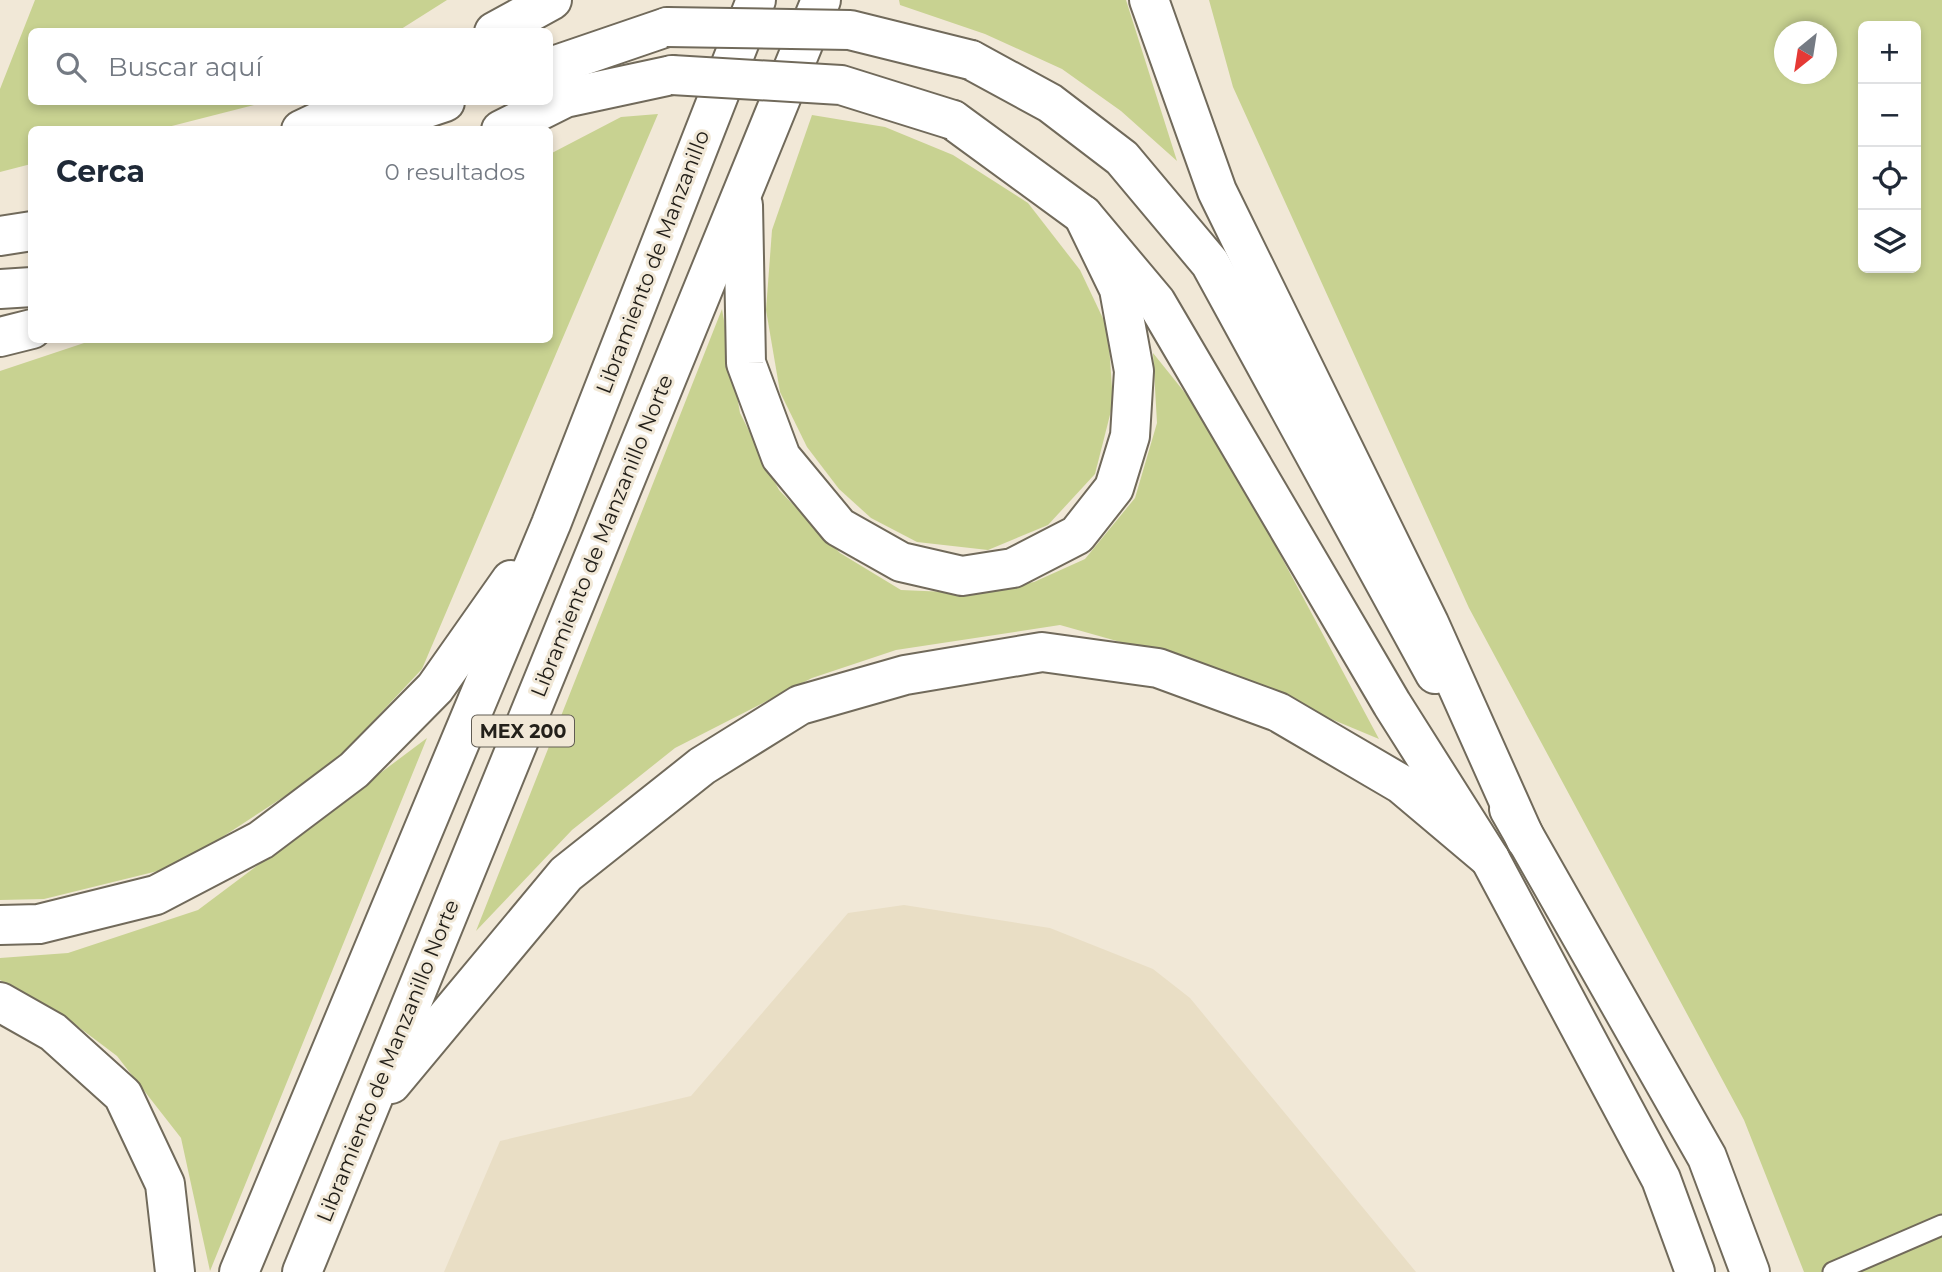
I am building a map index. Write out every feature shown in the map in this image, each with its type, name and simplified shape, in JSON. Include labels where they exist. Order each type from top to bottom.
[{"type":"main road","points":[[501,28],[552,0]]},
{"type":"main road","name":"Libramiento de Manzanillo","points":[[551,524],[756,0]]},
{"type":"main road","points":[[821,0],[743,189],[746,363],[781,457],[839,527],[901,562],[962,576],[1013,569],[1077,535],[1114,488],[1130,436],[1134,371],[1119,289],[1083,215]]},
{"type":"main road","points":[[1149,0],[1217,191],[1429,623],[1526,840]]},
{"type":"main road","points":[[553,66],[667,27],[850,30],[971,60],[1050,103],[1122,158],[1210,263],[1526,840],[1707,1157],[1750,1272]]},
{"type":"main road","points":[[553,103],[565,97],[672,75],[841,85],[953,120],[1083,215],[1156,302],[1392,704],[1490,859],[1661,1178],[1695,1272]]},
{"type":"main road","points":[[309,126],[354,105]]},
{"type":"main road","points":[[373,126],[436,105]]},
{"type":"main road","points":[[509,126],[549,105]]},
{"type":"main road","name":"Libramiento de Manzanillo Norte","points":[[302,1272],[743,189]]},
{"type":"main road","points":[[0,236],[28,232]]},
{"type":"main road","points":[[0,289],[28,287]]},
{"type":"main road","points":[[0,337],[28,330]]},
{"type":"main road","points":[[0,925],[39,924],[156,895],[261,840],[354,769],[435,688],[551,524]]},
{"type":"main road","name":"MEX 200","points":[[239,1272],[551,524]]},
{"type":"main road","points":[[369,1109],[566,874],[702,766],[800,705],[905,675],[1042,652],[1158,668],[1278,712],[1401,784],[1490,859]]},
{"type":"main road","points":[[0,1002],[53,1032],[123,1095],[164,1184],[175,1272]]},
{"type":"lane","points":[[1833,1272],[1942,1225]]},
{"type":"shaded area","points":[[904,905],[1050,928],[1153,969],[1190,998],[1416,1272],[444,1272],[500,1141],[691,1096],[848,913]]},
{"type":"green space","points":[[35,0],[447,0],[403,28],[28,28],[28,105],[254,105],[172,126],[28,126],[28,165],[0,172],[0,89]]},
{"type":"green space","points":[[899,0],[1126,0],[1177,161],[1121,111],[1062,69],[985,34],[900,5]]},
{"type":"green space","points":[[1209,0],[1942,0],[1942,1272],[1804,1272],[1744,1120],[1469,608],[1233,87]]},
{"type":"green space","points":[[658,114],[422,669],[331,766],[178,866],[44,899],[0,900],[0,371],[84,343],[553,343],[553,152],[621,117]]},
{"type":"green space","points":[[812,115],[885,127],[953,155],[1028,203],[1080,270],[1108,329],[1113,403],[1095,474],[1048,525],[988,550],[917,542],[871,518],[839,489],[807,447],[780,392],[766,310],[772,230]]},
{"type":"green space","points":[[722,309],[740,413],[779,490],[840,553],[901,590],[971,593],[1034,582],[1085,559],[1135,498],[1157,423],[1153,353],[1210,424],[1379,739],[1202,665],[1060,625],[896,650],[812,678],[675,748],[572,830],[476,931]]},
{"type":"green space","points":[[427,738],[210,1271],[181,1138],[117,1056],[60,1013],[0,980],[0,958],[68,953],[198,910]]}]
